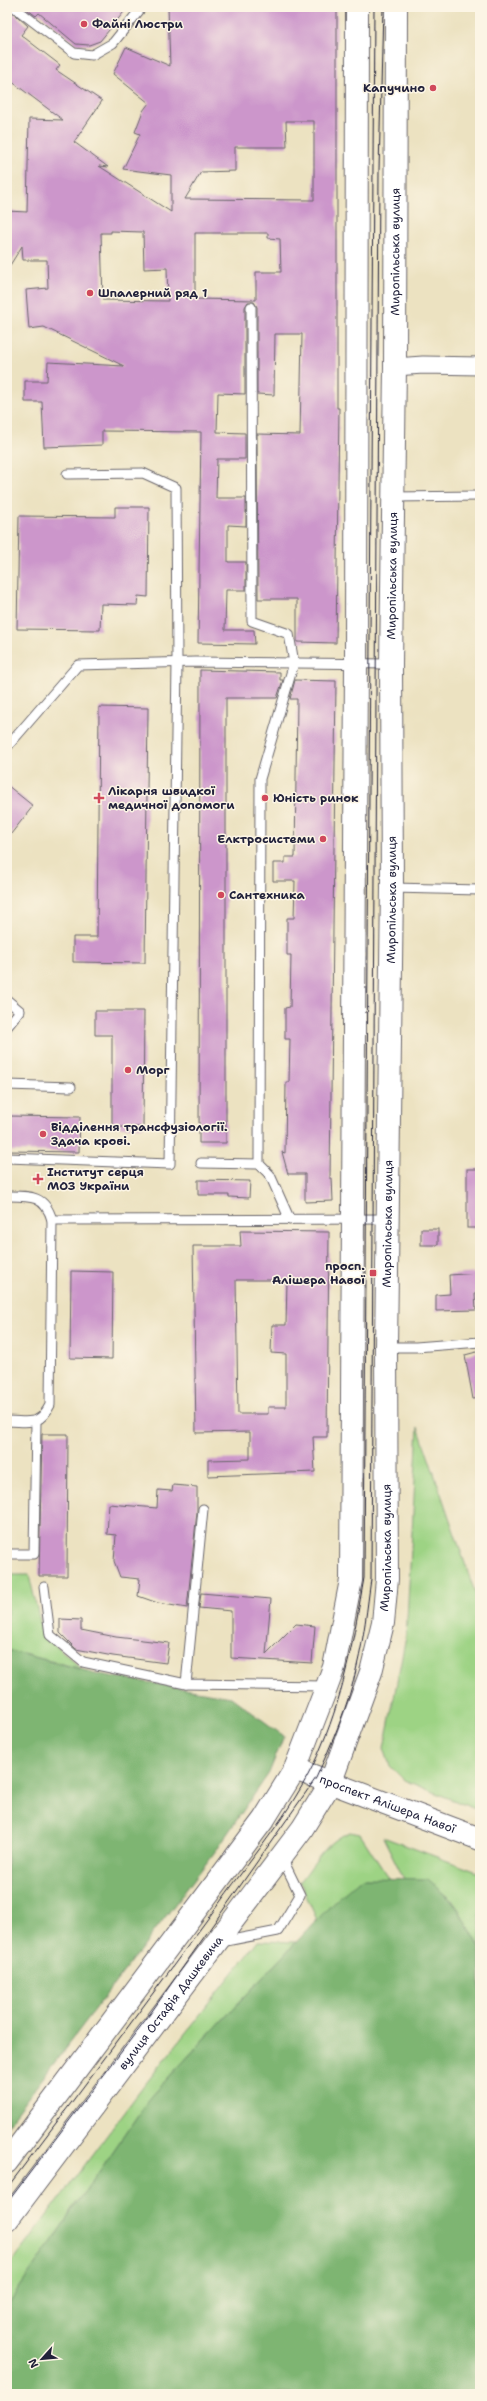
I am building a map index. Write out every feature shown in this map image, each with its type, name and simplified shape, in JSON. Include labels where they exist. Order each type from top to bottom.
[{"type":"street","points":[[7,2162],[264,1819],[294,1770],[334,1667],[351,1580],[356,664],[357,7]]},
{"type":"street","name":"Миропільська вулиця","points":[[330,1784],[371,1672],[383,1623],[387,1579],[386,1347],[392,888],[391,664],[392,497],[395,367],[396,7]]},
{"type":"street","points":[[395,367],[480,366]]},
{"type":"street","name":"проспект Алішера Навої","points":[[294,1770],[480,1839]]},
{"type":"street","name":"вулиця Остафія Дашкевича","points":[[7,2220],[282,1856],[302,1829],[330,1784]]},
{"type":"lane","points":[[14,7],[74,53],[92,55],[113,43],[142,7]]},
{"type":"lane","points":[[251,307],[252,621],[289,634],[294,663],[260,779],[260,1164],[270,1175],[290,1220]]},
{"type":"lane","points":[[7,1158],[170,1164],[177,662],[176,488],[143,473],[67,474]]},
{"type":"lane","points":[[392,497],[480,496]]},
{"type":"lane","points":[[7,747],[78,665],[177,662],[391,664]]},
{"type":"lane","points":[[392,888],[480,890]]},
{"type":"lane","points":[[7,1000],[20,1011],[7,1027]]},
{"type":"lane","points":[[7,1085],[71,1087]]},
{"type":"lane","points":[[201,1163],[260,1164]]},
{"type":"lane","points":[[7,1196],[27,1196],[38,1199],[49,1210],[52,1220],[50,1405],[44,1417],[36,1421],[7,1421]]},
{"type":"lane","points":[[52,1220],[388,1219]]},
{"type":"lane","points":[[386,1347],[416,1347],[480,1342]]},
{"type":"lane","points":[[7,1554],[34,1554],[36,1421]]},
{"type":"lane","points":[[186,1684],[204,1509]]},
{"type":"lane","points":[[44,1587],[50,1635],[83,1662],[186,1684],[327,1686]]},
{"type":"lane","points":[[216,1943],[278,1931],[300,1895],[282,1856]]},
{"type":"green space","points":[[418,1427],[480,1607],[480,1811],[404,1780],[390,1766],[384,1748],[406,1636]]},
{"type":"green space","points":[[7,1575],[29,1575],[43,1634],[82,1669],[7,1650]]},
{"type":"green space","points":[[7,1650],[99,1674],[231,1697],[284,1736],[269,1773],[214,1853],[7,2125]]},
{"type":"green space","points":[[350,1832],[360,1834],[389,1879],[362,1878],[317,1920],[300,1882],[316,1860],[334,1841]]},
{"type":"green space","points":[[383,1837],[480,1873],[480,1947],[455,1903],[427,1880],[404,1879]]},
{"type":"green space","points":[[362,1878],[427,1879],[455,1904],[480,1947],[480,2394],[7,2394],[7,2306],[151,2096],[334,1902]]},
{"type":"green space","points":[[258,1941],[296,1942],[151,2096],[7,2306],[7,2269],[143,2087]]},
{"type":"building","points":[[7,7],[28,26],[21,35],[60,65],[56,70],[102,101],[74,142],[108,167],[99,166],[171,212],[171,175],[123,169],[140,134],[135,132],[143,111],[149,103],[113,74],[126,47],[170,66],[168,7],[337,7],[337,408],[339,408],[336,643],[297,642],[297,599],[258,599],[257,434],[300,435],[302,334],[275,334],[274,395],[257,394],[257,307],[254,302],[248,302],[245,307],[245,394],[218,393],[217,432],[245,433],[245,459],[217,459],[216,498],[246,498],[246,526],[228,525],[228,562],[246,562],[246,590],[226,590],[225,630],[254,630],[255,644],[198,643],[201,432],[102,431],[102,445],[44,447],[42,402],[25,402],[25,381],[47,381],[48,362],[124,366],[44,327],[29,329],[26,290],[48,288],[47,260],[23,260],[22,246],[7,270],[7,211],[27,212],[29,119],[63,120],[7,78]],"holes":[[[286,121],[314,121],[314,200],[185,199],[201,172],[235,171],[235,147],[287,147]],[[111,231],[143,232],[144,269],[167,268],[168,301],[103,300],[101,233],[111,233]],[[195,233],[268,233],[268,238],[280,239],[281,272],[256,272],[256,300],[195,299]]]},
{"type":"building","name":"Файні Люстри","points":[[24,7],[128,7],[100,41],[89,45],[76,44],[39,13],[36,16]]},
{"type":"building","points":[[115,507],[149,507],[148,597],[138,596],[137,605],[101,604],[100,630],[17,629],[19,516],[115,517]]},
{"type":"building","points":[[200,670],[280,672],[280,680],[283,680],[277,698],[226,698],[226,1143],[199,1143]]},
{"type":"building","points":[[295,680],[336,681],[330,1178],[332,1178],[333,1201],[305,1202],[305,1174],[288,1174],[282,1152],[285,1153],[286,1082],[289,1082],[290,1039],[285,1039],[285,1008],[290,1007],[291,955],[287,955],[287,918],[294,918],[295,881],[273,881],[273,863],[285,863],[285,857],[295,857],[297,699],[290,699]]},
{"type":"building","points":[[99,707],[148,708],[145,963],[73,962],[73,937],[97,937]]},
{"type":"building","points":[[7,785],[33,806],[7,839]]},
{"type":"building","name":"Морг","points":[[95,1011],[144,1011],[143,1127],[112,1127],[112,1035],[95,1035]]},
{"type":"building","name":"Відділення трансфузіології. Здача крові.","points":[[7,1116],[80,1117],[79,1152],[7,1151]]},
{"type":"building","points":[[467,1169],[480,1169],[480,1228],[467,1228]]},
{"type":"building","points":[[198,1180],[250,1181],[249,1198],[229,1197],[229,1195],[198,1195]]},
{"type":"building","points":[[421,1229],[438,1229],[438,1245],[421,1245]]},
{"type":"building","points":[[240,1231],[329,1232],[327,1437],[313,1437],[315,1472],[208,1476],[208,1460],[250,1459],[250,1432],[196,1433],[193,1246],[241,1246]],"holes":[[[236,1280],[287,1280],[286,1325],[272,1325],[271,1353],[286,1354],[286,1407],[268,1407],[268,1414],[238,1414]]]},
{"type":"building","points":[[71,1271],[113,1272],[112,1359],[70,1358]]},
{"type":"building","points":[[480,1273],[480,1293],[475,1293],[476,1310],[436,1311],[436,1295],[450,1294],[449,1275]]},
{"type":"building","points":[[480,1351],[480,1398],[473,1399],[465,1355]]},
{"type":"building","points":[[42,1434],[68,1434],[67,1576],[39,1576]]},
{"type":"building","points":[[173,1485],[197,1487],[197,1512],[187,1608],[158,1603],[138,1596],[140,1579],[120,1577],[114,1561],[116,1535],[107,1534],[109,1504],[157,1508],[158,1490],[172,1491]]},
{"type":"building","points":[[201,1593],[271,1599],[266,1654],[296,1624],[315,1626],[312,1663],[231,1658],[231,1611],[199,1608]]},
{"type":"building","points":[[60,1619],[81,1620],[81,1630],[116,1637],[169,1643],[166,1663],[113,1656],[76,1649],[60,1633]]},
{"type":"tram line","points":[[7,2188],[262,1846],[301,1787],[322,1745],[337,1704],[348,1663],[364,1578],[374,7]]},
{"type":"tram line","points":[[7,2203],[150,2014],[316,1778],[345,1709],[354,1680],[363,1634],[371,1579],[379,170],[383,7]]},
{"type":"place","name":"Файні Люстри","points":[[84,24]]},
{"type":"place","name":"Капучино","points":[[433,88]]},
{"type":"place","name":"Шпалерний ряд 1","points":[[90,293]]},
{"type":"place","name":"Лікарня швидкої медичної допомоги","points":[[99,798]]},
{"type":"place","name":"Юність ринок","points":[[265,798]]},
{"type":"place","name":"Елктросистеми","points":[[323,839]]},
{"type":"place","name":"Сантехника","points":[[221,895]]},
{"type":"place","name":"Морг","points":[[128,1070]]},
{"type":"place","name":"Відділення трансфузіології. Здача крові.","points":[[43,1134]]},
{"type":"place","name":"Інститут серця МОЗ України","points":[[38,1179]]},
{"type":"place","name":"просп. Алішера Навої","points":[[373,1273]]}]
